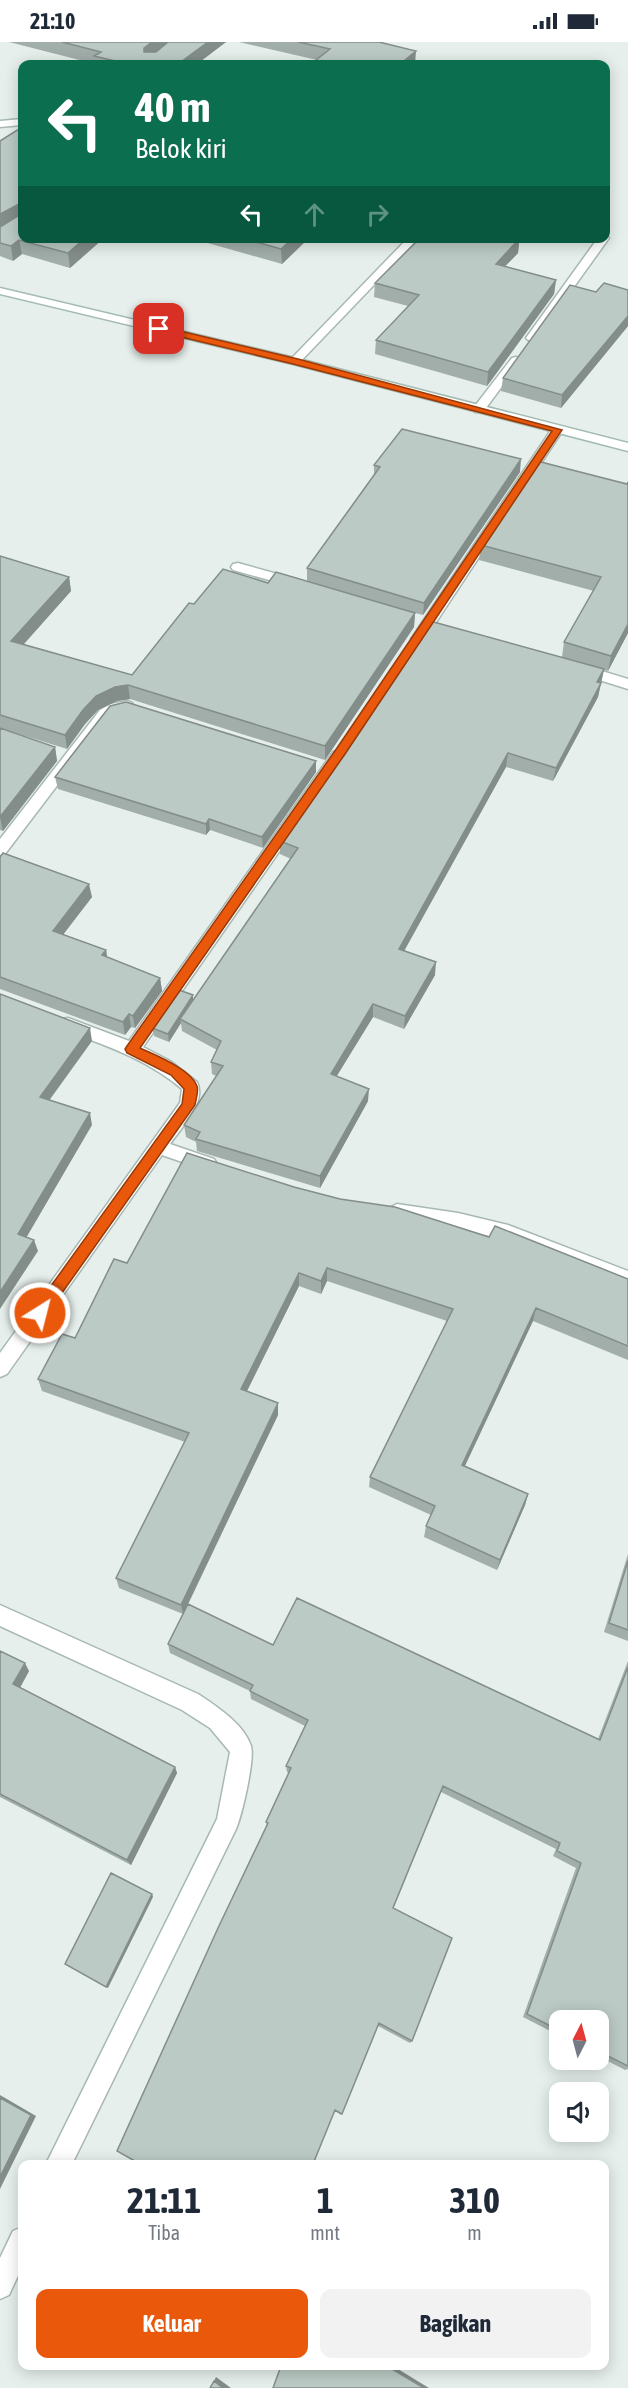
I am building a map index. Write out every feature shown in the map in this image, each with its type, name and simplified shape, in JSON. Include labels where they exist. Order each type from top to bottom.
[{"type":"street","points":[[0,124],[18,122]]},
{"type":"street","points":[[295,361],[409,243]]},
{"type":"street","points":[[479,409],[601,243]]},
{"type":"street","points":[[0,291],[295,361],[628,447]]},
{"type":"street","points":[[409,652],[557,430]]},
{"type":"street","points":[[238,567],[306,586]]},
{"type":"street","points":[[562,663],[628,684]]},
{"type":"street","points":[[0,850],[105,712],[116,707],[129,706],[140,710]]},
{"type":"street","points":[[132,1049],[323,767],[349,740]]},
{"type":"street","points":[[51,751],[71,758]]},
{"type":"street","points":[[0,1368],[188,1105],[191,1087],[175,1072],[132,1049],[55,1018]]},
{"type":"street","points":[[159,1147],[220,1169]]},
{"type":"street","points":[[374,1209],[465,1222],[562,1251],[628,1279]]},
{"type":"street","points":[[0,1615],[190,1702],[218,1720],[241,1749],[228,1821],[61,2160]]},
{"type":"street","points":[[0,2286],[18,2248]]},
{"type":"building","points":[[62,42],[152,42],[144,48],[144,52],[156,52],[168,42],[208,42],[183,60],[111,60],[94,56],[101,52]]},
{"type":"building","points":[[298,42],[379,42],[416,51],[405,60],[316,60],[330,49]]},
{"type":"building","points":[[18,130],[18,205],[0,214],[0,141]]},
{"type":"building","points":[[18,216],[18,241],[11,246],[0,243],[0,227]]},
{"type":"building","points":[[30,243],[79,243],[68,253]]},
{"type":"building","points":[[260,243],[288,243],[281,249]]},
{"type":"building","points":[[415,243],[515,243],[496,264],[556,280],[488,372],[376,340],[419,295],[375,283]]},
{"type":"building","points":[[604,283],[628,290],[628,316],[562,395],[503,378],[570,285],[596,292]]},
{"type":"building","points":[[402,429],[521,459],[424,603],[307,568],[380,467],[374,465]]},
{"type":"building","points":[[537,461],[627,484],[628,482],[628,624],[611,656],[564,642],[601,577],[481,545]]},
{"type":"building","points":[[0,556],[69,577],[11,641],[132,675],[189,603],[194,604],[223,569],[268,583],[276,572],[415,613],[325,746],[128,685],[115,687],[96,696],[65,735],[0,715]]},
{"type":"building","points":[[430,621],[604,669],[597,682],[601,683],[556,768],[508,753],[399,949],[436,962],[405,1016],[373,1004],[331,1074],[369,1089],[320,1176],[196,1139],[200,1132],[184,1125],[223,1066],[211,1062],[221,1041],[180,1019],[298,848],[280,841]]},
{"type":"building","points":[[126,702],[316,761],[262,837],[209,819],[206,824],[55,777],[110,706]]},
{"type":"building","points":[[0,728],[55,747],[0,817]]},
{"type":"building","points":[[3,853],[89,884],[53,931],[106,950],[102,955],[160,978],[133,1016],[129,1014],[123,1022],[0,977],[0,857]]},
{"type":"building","points":[[179,990],[193,995],[168,1034],[152,1028]]},
{"type":"building","points":[[0,994],[90,1028],[40,1097],[90,1113],[18,1234],[34,1240],[0,1292]]},
{"type":"building","points":[[187,1153],[294,1187],[340,1199],[395,1207],[489,1237],[495,1226],[628,1279],[628,1346],[536,1308],[462,1465],[528,1494],[500,1560],[426,1526],[435,1506],[370,1477],[453,1309],[327,1268],[321,1281],[299,1273],[241,1389],[278,1403],[181,1605],[116,1578],[189,1433],[38,1379],[62,1334],[75,1338],[114,1259],[127,1263]]},
{"type":"building","points":[[628,1561],[628,1630],[609,1623]]},
{"type":"building","points":[[297,1598],[600,1740],[628,1667],[628,2066],[609,2056],[609,2010],[549,2010],[549,2025],[527,2014],[581,1863],[557,1851],[560,1843],[443,1786],[393,1908],[452,1938],[412,2041],[379,2023],[342,2114],[335,2110],[315,2160],[133,2160],[117,2151],[268,1823],[266,1822],[291,1768],[286,1766],[308,1720],[250,1691],[253,1685],[168,1644],[188,1604],[273,1645]]},
{"type":"building","points":[[0,1651],[25,1663],[13,1684],[175,1767],[127,1860],[0,1794]]},
{"type":"building","points":[[111,1873],[152,1894],[106,1987],[65,1964]]},
{"type":"building","points":[[0,2098],[31,2115],[0,2177]]},
{"type":"building","points":[[280,2370],[394,2370],[424,2388],[273,2388]]},
{"type":"building","points":[[214,2381],[223,2388],[210,2388]]},
{"type":"route","points":[[40,1313],[188,1105],[191,1087],[175,1072],[132,1049],[429,623],[557,430],[295,361],[159,329]]}]
